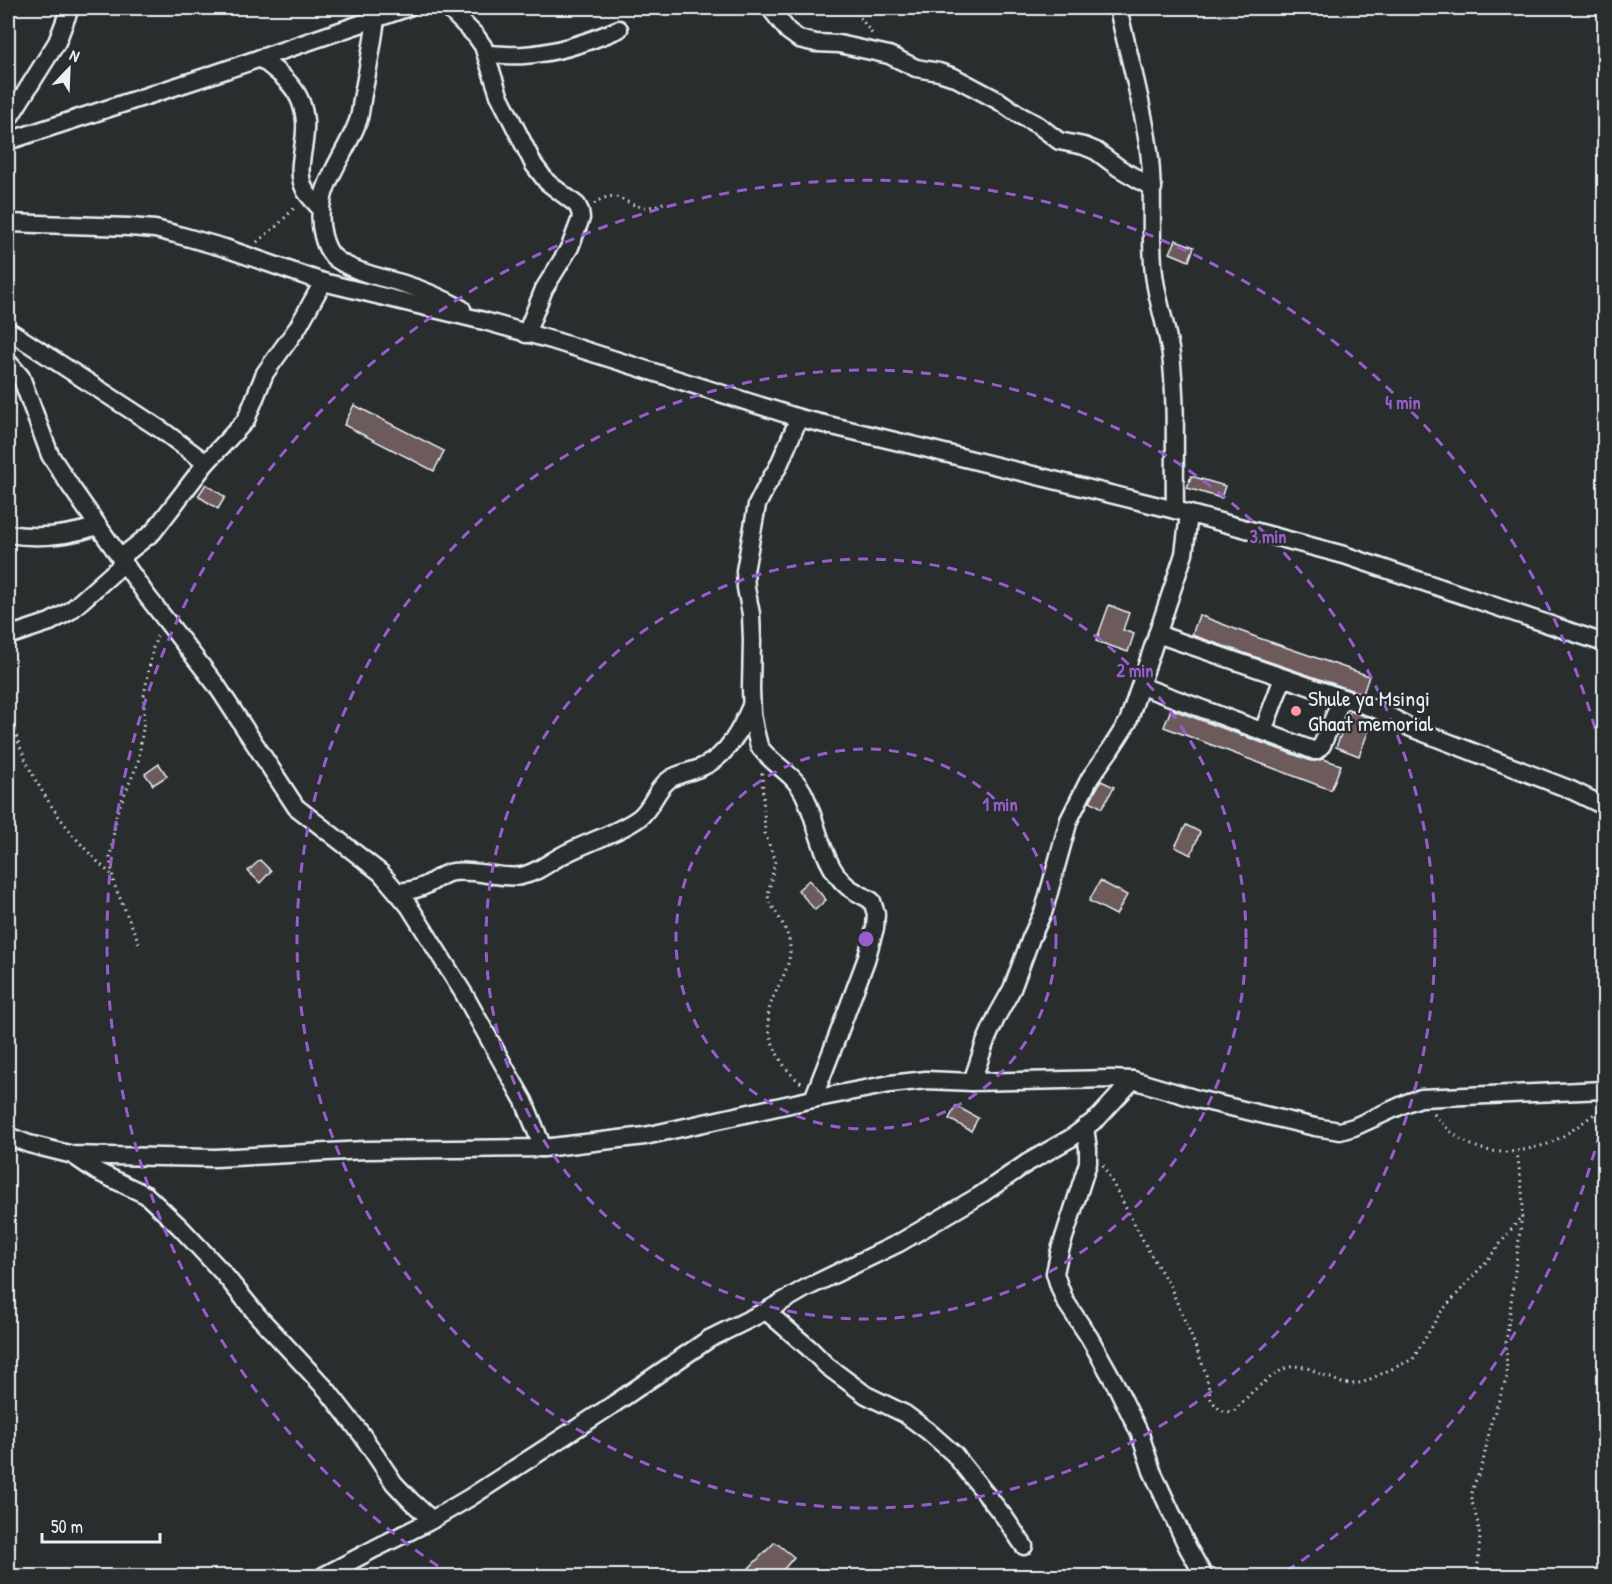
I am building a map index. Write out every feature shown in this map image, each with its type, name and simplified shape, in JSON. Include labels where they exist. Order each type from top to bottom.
[{"type":"street","points":[[8,120],[57,42],[70,8]]},
{"type":"street","points":[[8,141],[407,8]]},
{"type":"street","points":[[448,8],[476,36],[486,54],[499,95],[534,165],[547,182],[577,205],[581,215],[570,247],[544,289],[526,334]]},
{"type":"street","points":[[770,8],[788,31],[800,39],[816,43],[839,44],[889,55],[916,68],[954,77],[999,101],[1059,141],[1096,151],[1153,188]]},
{"type":"street","points":[[972,1082],[985,1043],[1012,989],[1044,909],[1069,819],[1090,777],[1128,722],[1184,554],[1170,353],[1157,297],[1154,271],[1153,188],[1149,152],[1142,107],[1118,8]]},
{"type":"street","points":[[376,18],[370,64],[358,119],[323,193],[320,208],[326,248],[334,258],[368,275],[406,284],[442,298],[484,321]]},
{"type":"street","points":[[486,54],[525,55],[568,47],[592,41],[619,29]]},
{"type":"street","points":[[260,58],[297,94],[303,109],[305,129],[301,172],[303,184],[307,193],[320,208]]},
{"type":"street","points":[[8,223],[155,229],[225,248],[323,282],[484,321],[555,341],[799,418],[1182,512],[1344,555],[1605,643]]},
{"type":"street","points":[[8,636],[50,622],[70,611],[153,532],[206,463],[246,420],[265,373],[297,327],[323,282]]},
{"type":"street","points":[[8,330],[163,431],[206,463]]},
{"type":"street","points":[[8,362],[21,377],[50,455],[147,596],[217,686],[296,807],[381,873],[409,906],[465,994],[524,1101],[543,1148]]},
{"type":"street","points":[[799,418],[778,467],[757,505],[745,571],[751,614],[752,705],[755,730],[762,750],[783,768],[803,792],[825,854],[834,869],[848,886],[872,901],[876,914],[875,928],[866,960],[815,1093]]},
{"type":"street","points":[[8,534],[50,537],[98,526]]},
{"type":"street","points":[[1157,634],[1378,710],[1411,728],[1569,789],[1605,806]]},
{"type":"street","points":[[1263,731],[1283,678]]},
{"type":"street","points":[[1141,686],[1317,750],[1322,745],[1342,698]]},
{"type":"street","points":[[398,892],[424,886],[450,872],[484,872],[518,876],[529,874],[639,818],[647,811],[660,788],[668,780],[705,766],[725,750],[740,729],[752,705]]},
{"type":"street","points":[[8,1136],[73,1155],[215,1158],[364,1150],[543,1148],[645,1136],[815,1093],[926,1080],[972,1082],[1110,1079],[1133,1080],[1197,1099],[1340,1131],[1421,1098],[1605,1090]]},
{"type":"street","points":[[323,1576],[432,1520],[469,1498],[709,1339],[806,1288],[899,1244],[979,1196],[1027,1163],[1086,1132],[1133,1080]]},
{"type":"street","points":[[1086,1132],[1088,1163],[1060,1250],[1055,1273],[1065,1301],[1117,1387],[1140,1434],[1152,1471],[1168,1507],[1204,1576]]},
{"type":"street","points":[[73,1155],[84,1164],[146,1195],[180,1227],[327,1390],[362,1435],[393,1484],[432,1520]]},
{"type":"street","points":[[766,1311],[827,1366],[866,1395],[905,1414],[954,1454],[1005,1518],[1024,1546]]},
{"type":"path","points":[[853,8],[889,55]]},
{"type":"path","points":[[225,248],[250,246],[278,225],[307,193]]},
{"type":"path","points":[[581,215],[604,196],[614,196],[646,207],[665,202]]},
{"type":"path","points":[[139,943],[114,884],[110,858],[117,812],[138,764],[142,742],[144,695],[153,648],[164,617]]},
{"type":"path","points":[[8,701],[20,747],[45,795],[85,848],[113,875]]},
{"type":"path","points":[[762,750],[765,833],[775,861],[768,895],[790,944],[788,966],[768,1015],[770,1030],[776,1052],[784,1068],[815,1093]]},
{"type":"path","points":[[1421,1098],[1442,1124],[1462,1141],[1487,1152],[1517,1152],[1553,1142],[1605,1107]]},
{"type":"path","points":[[1086,1132],[1151,1255],[1170,1286],[1196,1345],[1206,1374],[1211,1400],[1220,1410],[1227,1412],[1234,1411],[1254,1390],[1284,1369],[1294,1366],[1305,1367],[1342,1383],[1352,1384],[1364,1382],[1413,1359],[1440,1313],[1486,1262],[1521,1217]]},
{"type":"path","points":[[1477,1576],[1480,1538],[1472,1493],[1482,1467],[1491,1423],[1507,1377],[1506,1343],[1523,1207],[1517,1152]]},
{"type":"building","points":[[1176,240],[1194,247],[1189,261],[1170,253]]},
{"type":"building","points":[[354,405],[444,451],[434,471],[344,425]]},
{"type":"building","points":[[1191,476],[1225,486],[1221,498],[1187,488]]},
{"type":"building","points":[[206,484],[225,497],[218,509],[198,496]]},
{"type":"building","points":[[1109,605],[1129,613],[1123,630],[1134,634],[1128,652],[1096,641]]},
{"type":"building","points":[[1199,615],[1369,676],[1363,694],[1192,635]]},
{"type":"building","points":[[1171,709],[1311,761],[1323,759],[1341,765],[1331,790],[1164,727]]},
{"type":"building","points":[[1350,711],[1373,719],[1359,756],[1336,747]]},
{"type":"building","points":[[159,764],[167,776],[153,785],[145,774]]},
{"type":"building","points":[[1101,781],[1114,787],[1102,808],[1090,801]]},
{"type":"building","points":[[1186,825],[1200,832],[1191,855],[1175,847]]},
{"type":"building","points":[[260,860],[271,871],[260,883],[248,871]]},
{"type":"building","points":[[809,880],[826,900],[815,910],[798,890]]},
{"type":"building","points":[[1100,881],[1127,895],[1116,915],[1089,901]]},
{"type":"building","points":[[956,1106],[978,1118],[971,1131],[949,1119]]},
{"type":"building","points":[[775,1542],[794,1557],[778,1576],[773,1576],[765,1570],[758,1576],[749,1568]]},
{"type":"place","name":"Shule ya Msingi Ghaat memorial","points":[[1296,711]]}]
